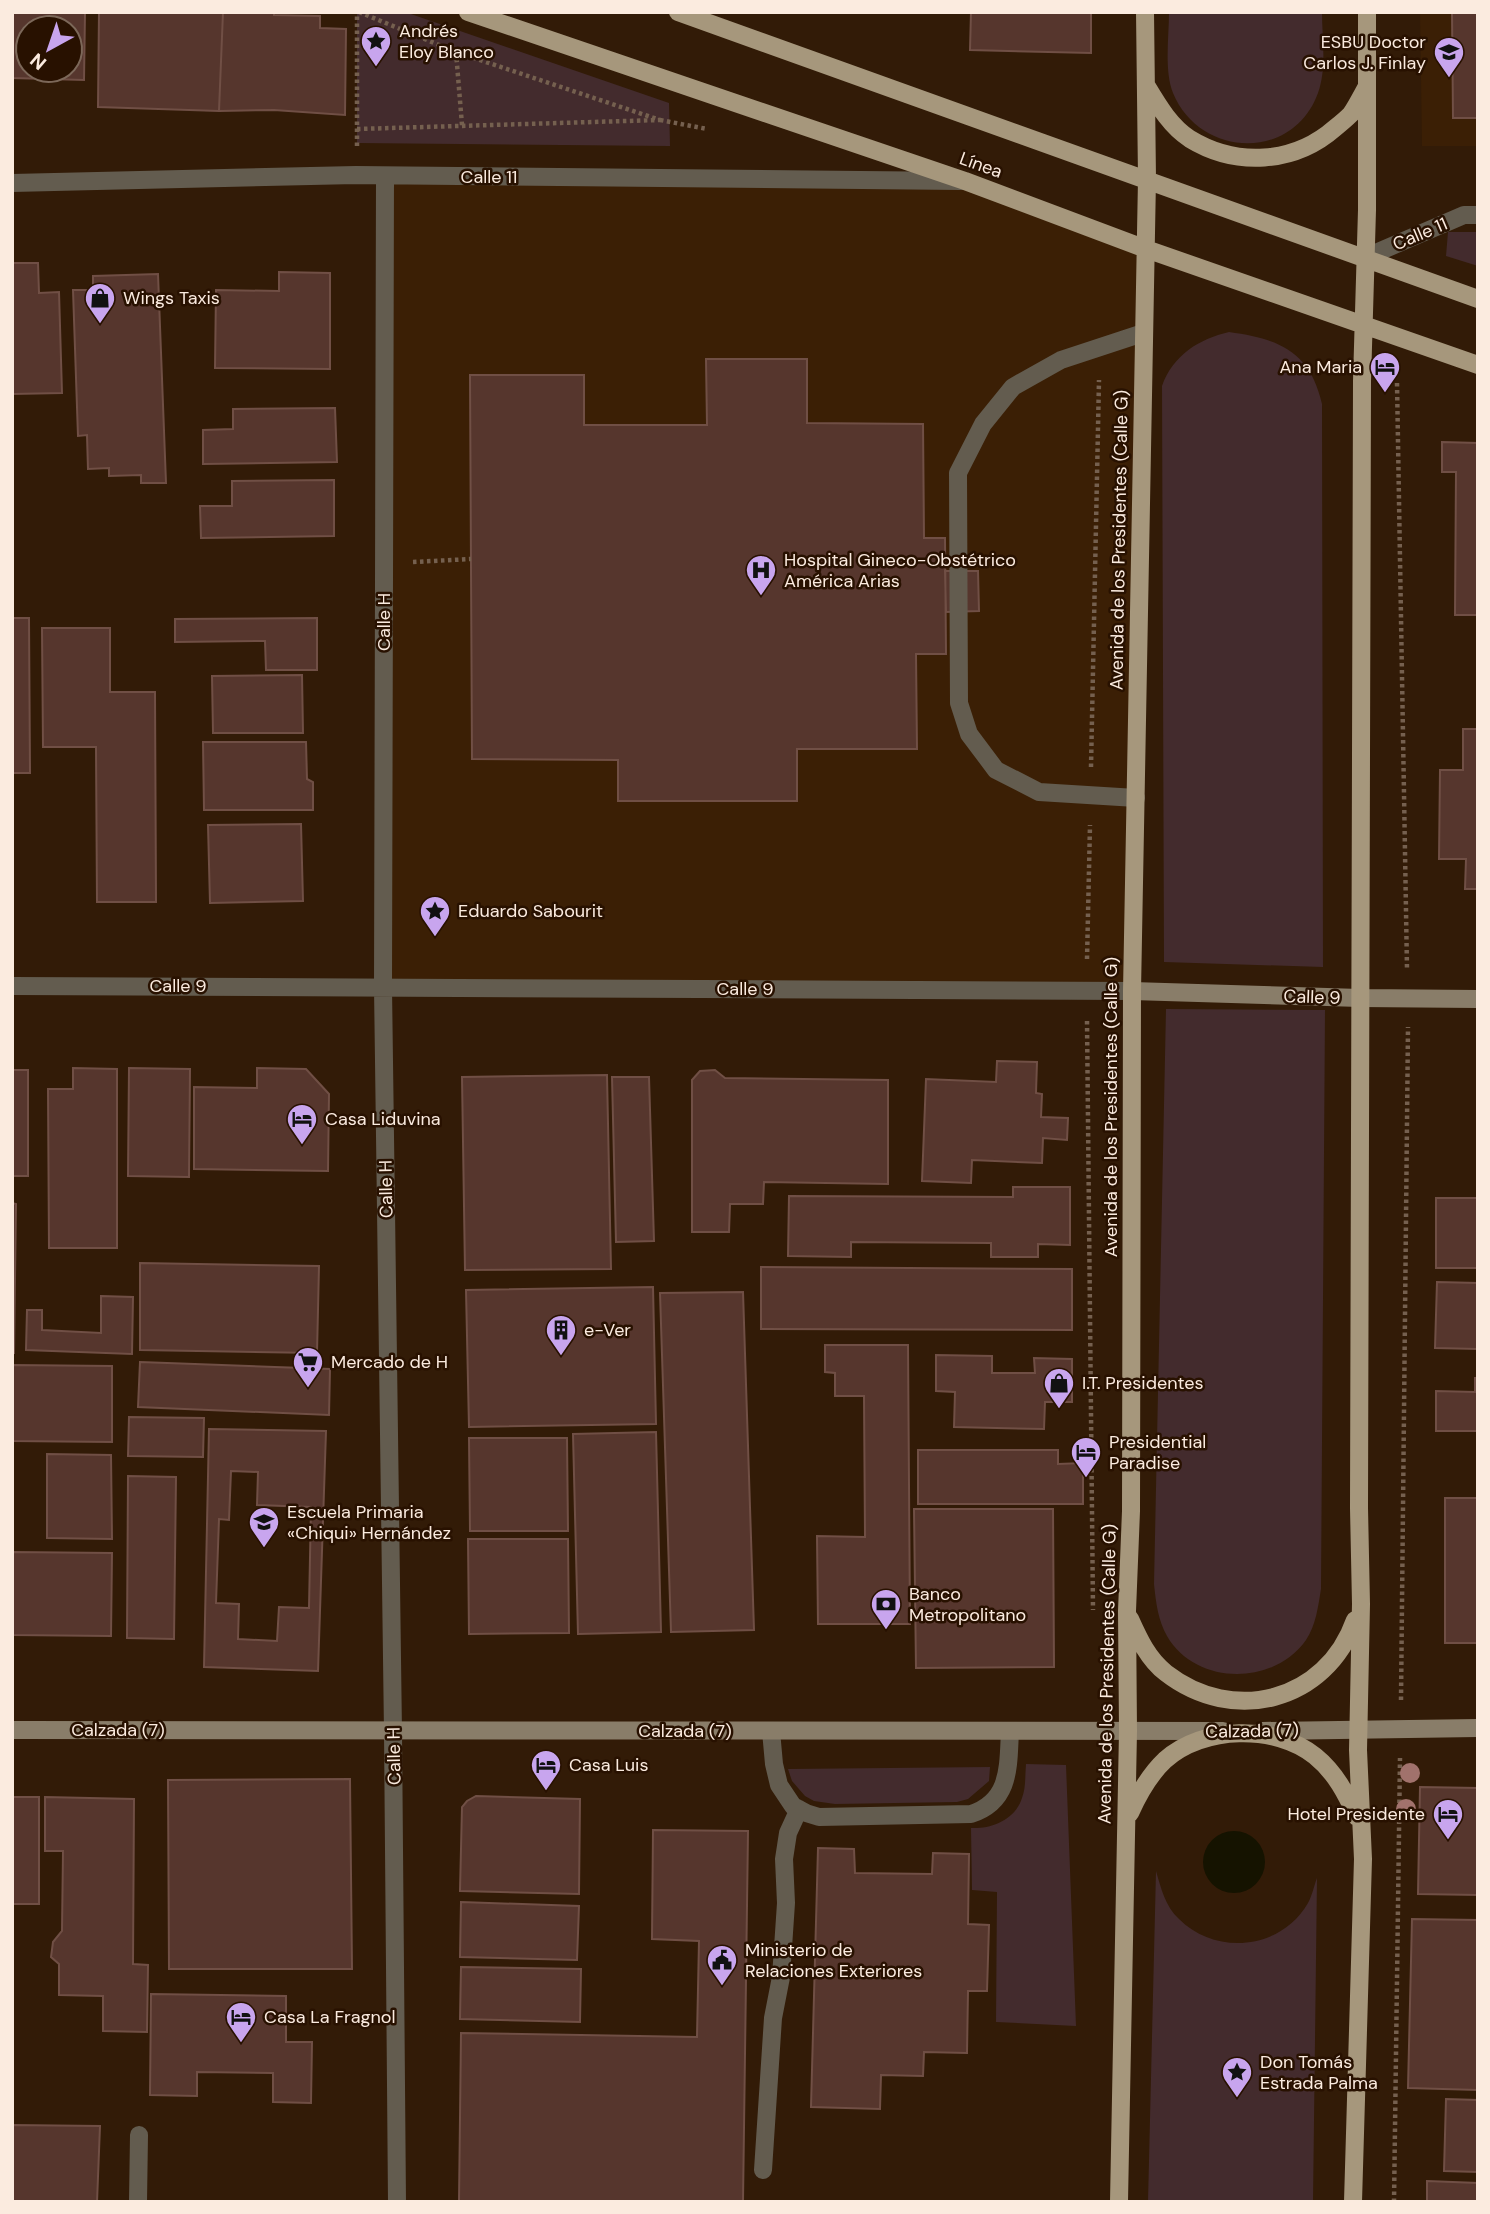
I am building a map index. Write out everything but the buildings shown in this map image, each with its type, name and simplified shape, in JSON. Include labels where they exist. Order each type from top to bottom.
[{"type":"main road","name":"Línea","points":[[468,12],[965,181],[1146,249],[1478,365]]},
{"type":"main road","points":[[678,12],[1478,299]]},
{"type":"main road","name":"Avenida de los Presidentes (Calle G)","points":[[1119,2202],[1128,1731],[1127,1611],[1131,1511],[1132,991],[1147,179],[1145,12]]},
{"type":"main road","points":[[1353,2202],[1363,1859],[1357,1729],[1361,1604],[1360,998],[1367,12]]},
{"type":"main road","points":[[1145,82],[1163,113],[1189,138],[1220,153],[1256,159],[1291,154],[1323,139],[1349,115],[1368,85]]},
{"type":"main road","name":"Calle 9","points":[[1132,991],[1478,999]]},
{"type":"main road","points":[[1127,1611],[1141,1644],[1164,1671],[1194,1691],[1228,1700],[1264,1700],[1297,1689],[1326,1669],[1348,1641],[1361,1604]]},
{"type":"main road","name":"Calzada (7)","points":[[12,1730],[1240,1731],[1478,1728]]},
{"type":"main road","points":[[1126,1824],[1141,1788],[1166,1759],[1200,1739],[1240,1731],[1278,1737],[1314,1755],[1341,1783],[1358,1820],[1363,1859]]},
{"type":"street","name":"Calle 11","points":[[12,183],[356,175],[965,181]]},
{"type":"street","name":"Calle H","points":[[385,176],[383,987],[397,2202]]},
{"type":"street","name":"Calle 11","points":[[1364,258],[1471,215]]},
{"type":"street","points":[[1136,798],[1039,792],[996,770],[969,734],[959,703],[958,472],[983,424],[1013,387],[1061,360],[1143,333]]},
{"type":"street","name":"Calle 9","points":[[12,986],[1132,991]]},
{"type":"street","points":[[771,1731],[774,1764],[779,1784],[786,1797],[799,1809],[820,1817],[971,1814],[984,1810],[995,1801],[1003,1789],[1008,1771],[1010,1731]]},
{"type":"street","points":[[763,2170],[773,2018],[781,1977],[786,1903],[784,1859],[788,1833],[799,1809]]},
{"type":"street","points":[[138,2202],[139,2135]]},
{"type":"path","points":[[356,175],[358,12],[456,52],[660,120],[357,130]]},
{"type":"path","points":[[456,52],[462,125]]},
{"type":"path","points":[[1093,1619],[1086,990],[1100,347]]},
{"type":"path","points":[[1394,2202],[1408,999],[1397,383]]},
{"type":"path","points":[[384,564],[471,559]]},
{"type":"shaded area","points":[[357,12],[405,12],[669,103],[670,146],[357,143]]},
{"type":"shaded area","points":[[1169,12],[1322,12],[1321,83],[1306,115],[1289,131],[1268,140],[1246,143],[1224,140],[1204,130],[1186,114],[1170,84]]},
{"type":"shaded area","name":"ESBU Doctor Carlos J. Finlay","points":[[1420,12],[1478,12],[1478,146],[1422,146]]},
{"type":"shaded area","name":"Hospital Gineco-Obstétrico América Arias","points":[[385,176],[965,181],[1146,249],[1132,991],[383,987]]},
{"type":"shaded area","points":[[1448,232],[1478,232],[1478,266],[1446,256]]},
{"type":"shaded area","points":[[1229,332],[1263,339],[1290,351],[1309,371],[1322,404],[1323,967],[1164,962],[1162,386],[1173,365],[1188,350],[1207,339]]},
{"type":"shaded area","points":[[1166,1009],[1325,1010],[1321,1589],[1318,1609],[1306,1640],[1292,1655],[1275,1666],[1256,1672],[1235,1674],[1215,1671],[1196,1664],[1180,1652],[1167,1636],[1159,1618],[1154,1584]]},
{"type":"shaded area","points":[[1026,1764],[1066,1765],[1076,2026],[996,2022],[997,1892],[972,1890],[971,1828],[994,1825],[1014,1812],[1019,1806],[1025,1786]]},
{"type":"shaded area","points":[[990,1767],[989,1781],[968,1799],[957,1802],[835,1804],[814,1801],[805,1796],[792,1781],[788,1769]]},
{"type":"shaded area","points":[[1234,1831],[1246,1833],[1256,1840],[1263,1850],[1263,1874],[1256,1884],[1246,1891],[1234,1893],[1222,1891],[1212,1884],[1205,1874],[1203,1862],[1205,1850],[1212,1840],[1222,1833]]},
{"type":"shaded area","points":[[1156,1871],[1167,1903],[1179,1919],[1194,1931],[1229,1943],[1265,1938],[1282,1931],[1308,1903],[1317,1878],[1313,2202],[1148,2202]]},
{"type":"place","name":"Andrés Eloy Blanco","points":[[376,68]]},
{"type":"place","name":"ESBU Doctor Carlos J. Finlay","points":[[1449,79]]},
{"type":"place","name":"Wings Taxis","points":[[100,325]]},
{"type":"place","name":"Ana Maria","points":[[1385,394]]},
{"type":"place","name":"Hospital Gineco-Obstétrico América Arias","points":[[761,597]]},
{"type":"place","name":"Eduardo Sabourit","points":[[435,938]]},
{"type":"place","name":"Casa Liduvina","points":[[302,1146]]},
{"type":"place","name":"e-Ver","points":[[561,1357]]},
{"type":"place","name":"Mercado de H","points":[[308,1389]]},
{"type":"place","name":"I.T. Presidentes","points":[[1059,1410]]},
{"type":"place","name":"Presidential Paradise","points":[[1086,1479]]},
{"type":"place","name":"Escuela Primaria «Chiqui» Hernández","points":[[264,1549]]},
{"type":"place","name":"Banco Metropolitano","points":[[886,1631]]},
{"type":"place","name":"Casa Luis","points":[[546,1792]]},
{"type":"place","name":"Hotel Presidente","points":[[1448,1841]]},
{"type":"place","name":"Ministerio de Relaciones Exteriores","points":[[722,1987]]},
{"type":"place","name":"Casa La Fragnol","points":[[241,2044]]},
{"type":"place","name":"Don Tomás Estrada Palma","points":[[1237,2099]]}]
